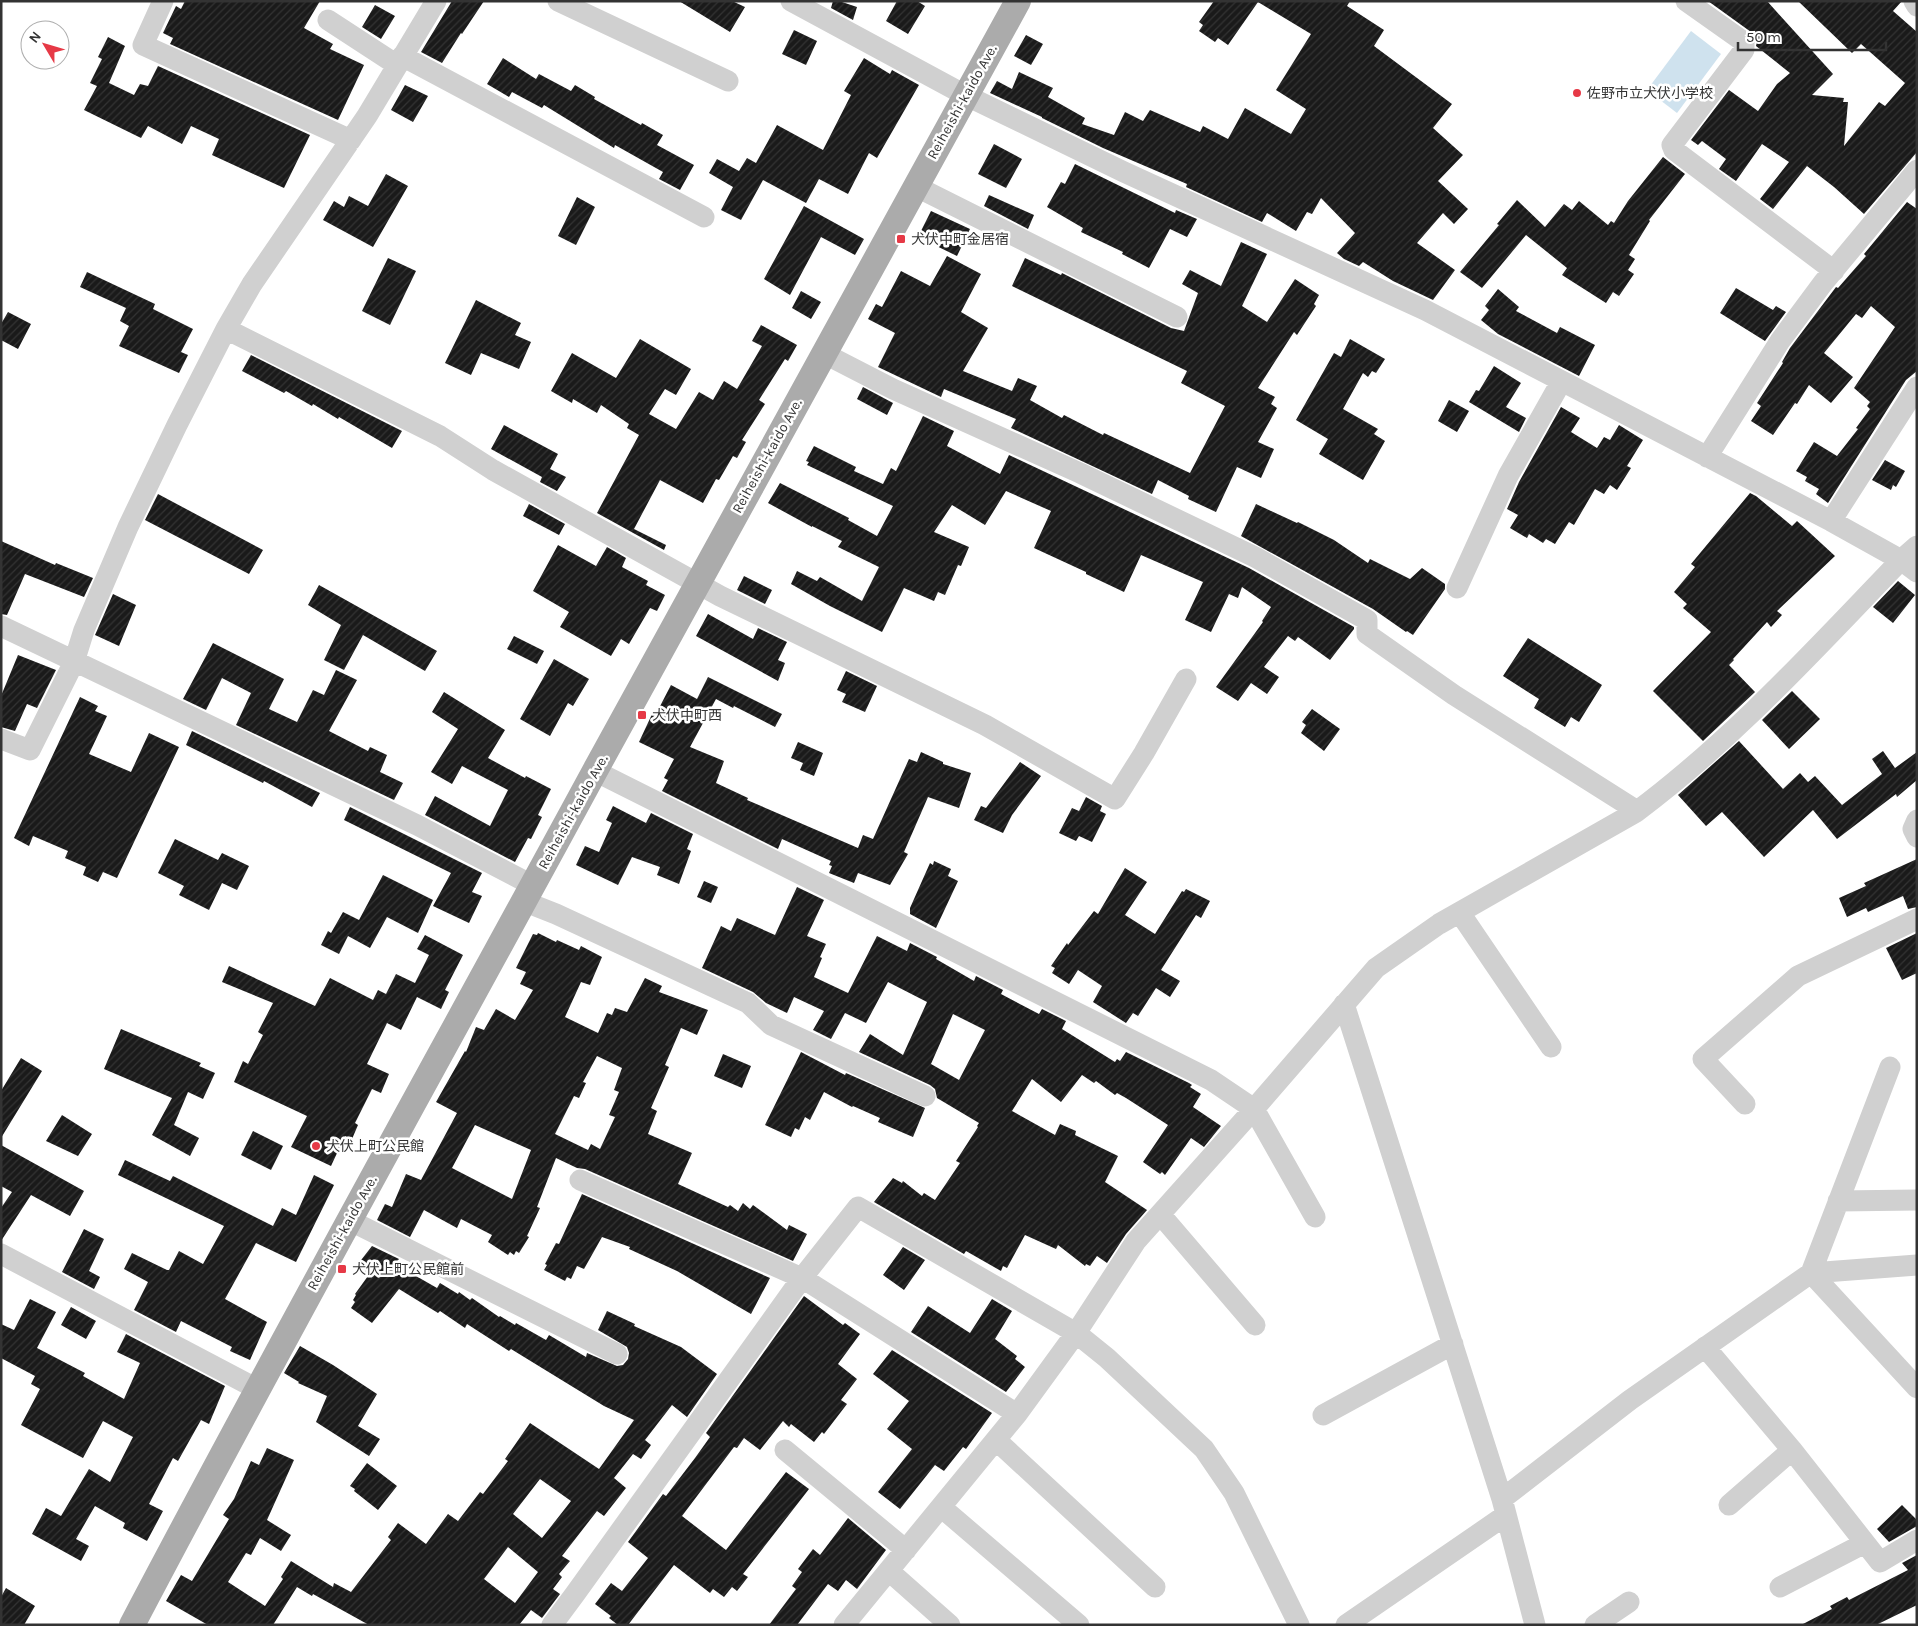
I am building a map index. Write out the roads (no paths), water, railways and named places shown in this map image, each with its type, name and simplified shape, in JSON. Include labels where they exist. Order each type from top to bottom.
[{"type":"main road","name":"Reiheishi-kaido Ave.","points":[[132,1625],[257,1389],[823,353],[1018,1]]},
{"type":"street","points":[[163,1],[143,45],[351,140]]},
{"type":"street","points":[[1,739],[30,750],[74,662],[84,630],[128,526],[226,329],[252,284],[351,140],[436,1]]},
{"type":"street","points":[[558,1],[728,81]]},
{"type":"street","points":[[791,1],[965,95],[1124,172],[1425,310],[1831,521],[1909,566]]},
{"type":"street","points":[[1686,1],[1744,42],[1744,50],[1672,145],[1674,150],[1834,271]]},
{"type":"street","points":[[1914,1],[1917,6]]},
{"type":"street","points":[[328,20],[400,60],[704,217]]},
{"type":"street","points":[[1707,457],[1780,340],[1917,170]]},
{"type":"street","points":[[915,186],[1177,317]]},
{"type":"street","points":[[226,329],[440,436],[493,470],[697,583],[746,609],[985,725],[1115,799],[1144,753],[1186,678]]},
{"type":"street","points":[[823,353],[893,389],[1097,482],[1255,557],[1306,585],[1367,620],[1367,634],[1454,695],[1631,807],[1636,812]]},
{"type":"street","points":[[1457,588],[1508,476],[1561,382]]},
{"type":"street","points":[[1831,521],[1917,387]]},
{"type":"street","points":[[844,1625],[1017,1414],[1076,1333],[1136,1241],[1376,968],[1439,924],[1636,812],[1705,756],[1909,566],[1917,546]]},
{"type":"street","points":[[1,626],[417,825],[528,893],[556,914],[748,1002],[771,1025],[925,1096]]},
{"type":"street","points":[[595,771],[1211,1080],[1254,1109],[1314,1217]]},
{"type":"street","points":[[1917,820],[1913,829],[1917,837]]},
{"type":"street","points":[[1460,913],[1551,1047]]},
{"type":"street","points":[[1745,1104],[1703,1059],[1798,976],[1917,919]]},
{"type":"street","points":[[1344,1004],[1504,1507],[1536,1625]]},
{"type":"street","points":[[1811,1273],[1890,1066]]},
{"type":"street","points":[[580,1180],[802,1278],[1017,1414]]},
{"type":"street","points":[[1838,1201],[1917,1200]]},
{"type":"street","points":[[552,1625],[802,1278],[858,1207],[1076,1333],[1107,1358],[1204,1449],[1234,1493],[1300,1625]]},
{"type":"street","points":[[1160,1214],[1255,1325]]},
{"type":"street","points":[[350,1220],[617,1354]]},
{"type":"street","points":[[1,1254],[257,1389]]},
{"type":"street","points":[[1346,1625],[1504,1507],[1630,1400],[1811,1273],[1917,1265]]},
{"type":"street","points":[[1811,1273],[1917,1388]]},
{"type":"street","points":[[1323,1415],[1453,1344]]},
{"type":"street","points":[[1705,1347],[1792,1450],[1880,1562],[1917,1540]]},
{"type":"street","points":[[996,1440],[1155,1587]]},
{"type":"street","points":[[785,1450],[906,1550]]},
{"type":"street","points":[[1729,1505],[1792,1450]]},
{"type":"street","points":[[941,1507],[1079,1625]]},
{"type":"street","points":[[1780,1587],[1865,1544]]},
{"type":"street","points":[[889,1571],[950,1625]]},
{"type":"street","points":[[1595,1625],[1629,1602]]},
{"type":"water","points":[[1691,31],[1721,54],[1677,113],[1647,90]]},
{"type":"place","name":"佐野市立犬伏小学校","points":[[1577,93]]},
{"type":"place","name":"犬伏中町金居宿","points":[[901,239]]},
{"type":"place","name":"犬伏中町西","points":[[642,715]]},
{"type":"place","name":"犬伏上町公民館","points":[[316,1146]]},
{"type":"place","name":"犬伏上町公民館前","points":[[342,1269]]}]
